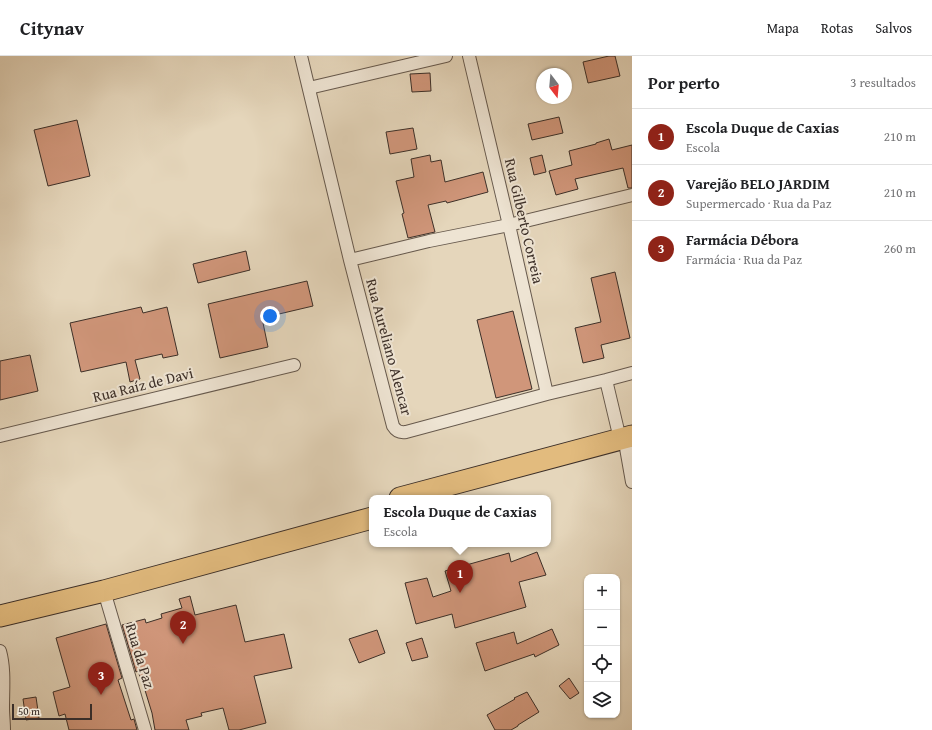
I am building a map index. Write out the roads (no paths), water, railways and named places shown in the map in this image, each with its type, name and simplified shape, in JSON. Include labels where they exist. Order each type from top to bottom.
[{"type":"highway","points":[[412,495],[628,443]]},
{"type":"highway","points":[[454,495],[628,443]]},
{"type":"highway","points":[[0,603],[165,561],[369,506]]},
{"type":"highway","points":[[0,616],[104,591],[369,519]]},
{"type":"street","name":"Rua Aureliano Alencar","points":[[301,56],[350,260],[394,426],[398,431],[406,432],[547,394]]},
{"type":"street","points":[[309,88],[446,56]]},
{"type":"street","name":"Rua Gilberto Correia","points":[[469,56],[547,394]]},
{"type":"street","points":[[350,260],[428,241],[509,225],[632,195]]},
{"type":"street","name":"Rua Raíz de Davi","points":[[0,436],[294,365]]},
{"type":"street","points":[[547,394],[632,373]]},
{"type":"street","points":[[606,380],[628,443],[632,482]]},
{"type":"street","name":"Rua da Paz","points":[[104,591],[145,730]]},
{"type":"street","points":[[0,651],[4,681],[4,730]]},
{"type":"place","name":"Escola Duque de Caxias","points":[[460,593]]},
{"type":"place","name":"Varejão BELO JARDIM","points":[[183,644]]},
{"type":"place","name":"Farmácia Débora","points":[[101,695]]}]
